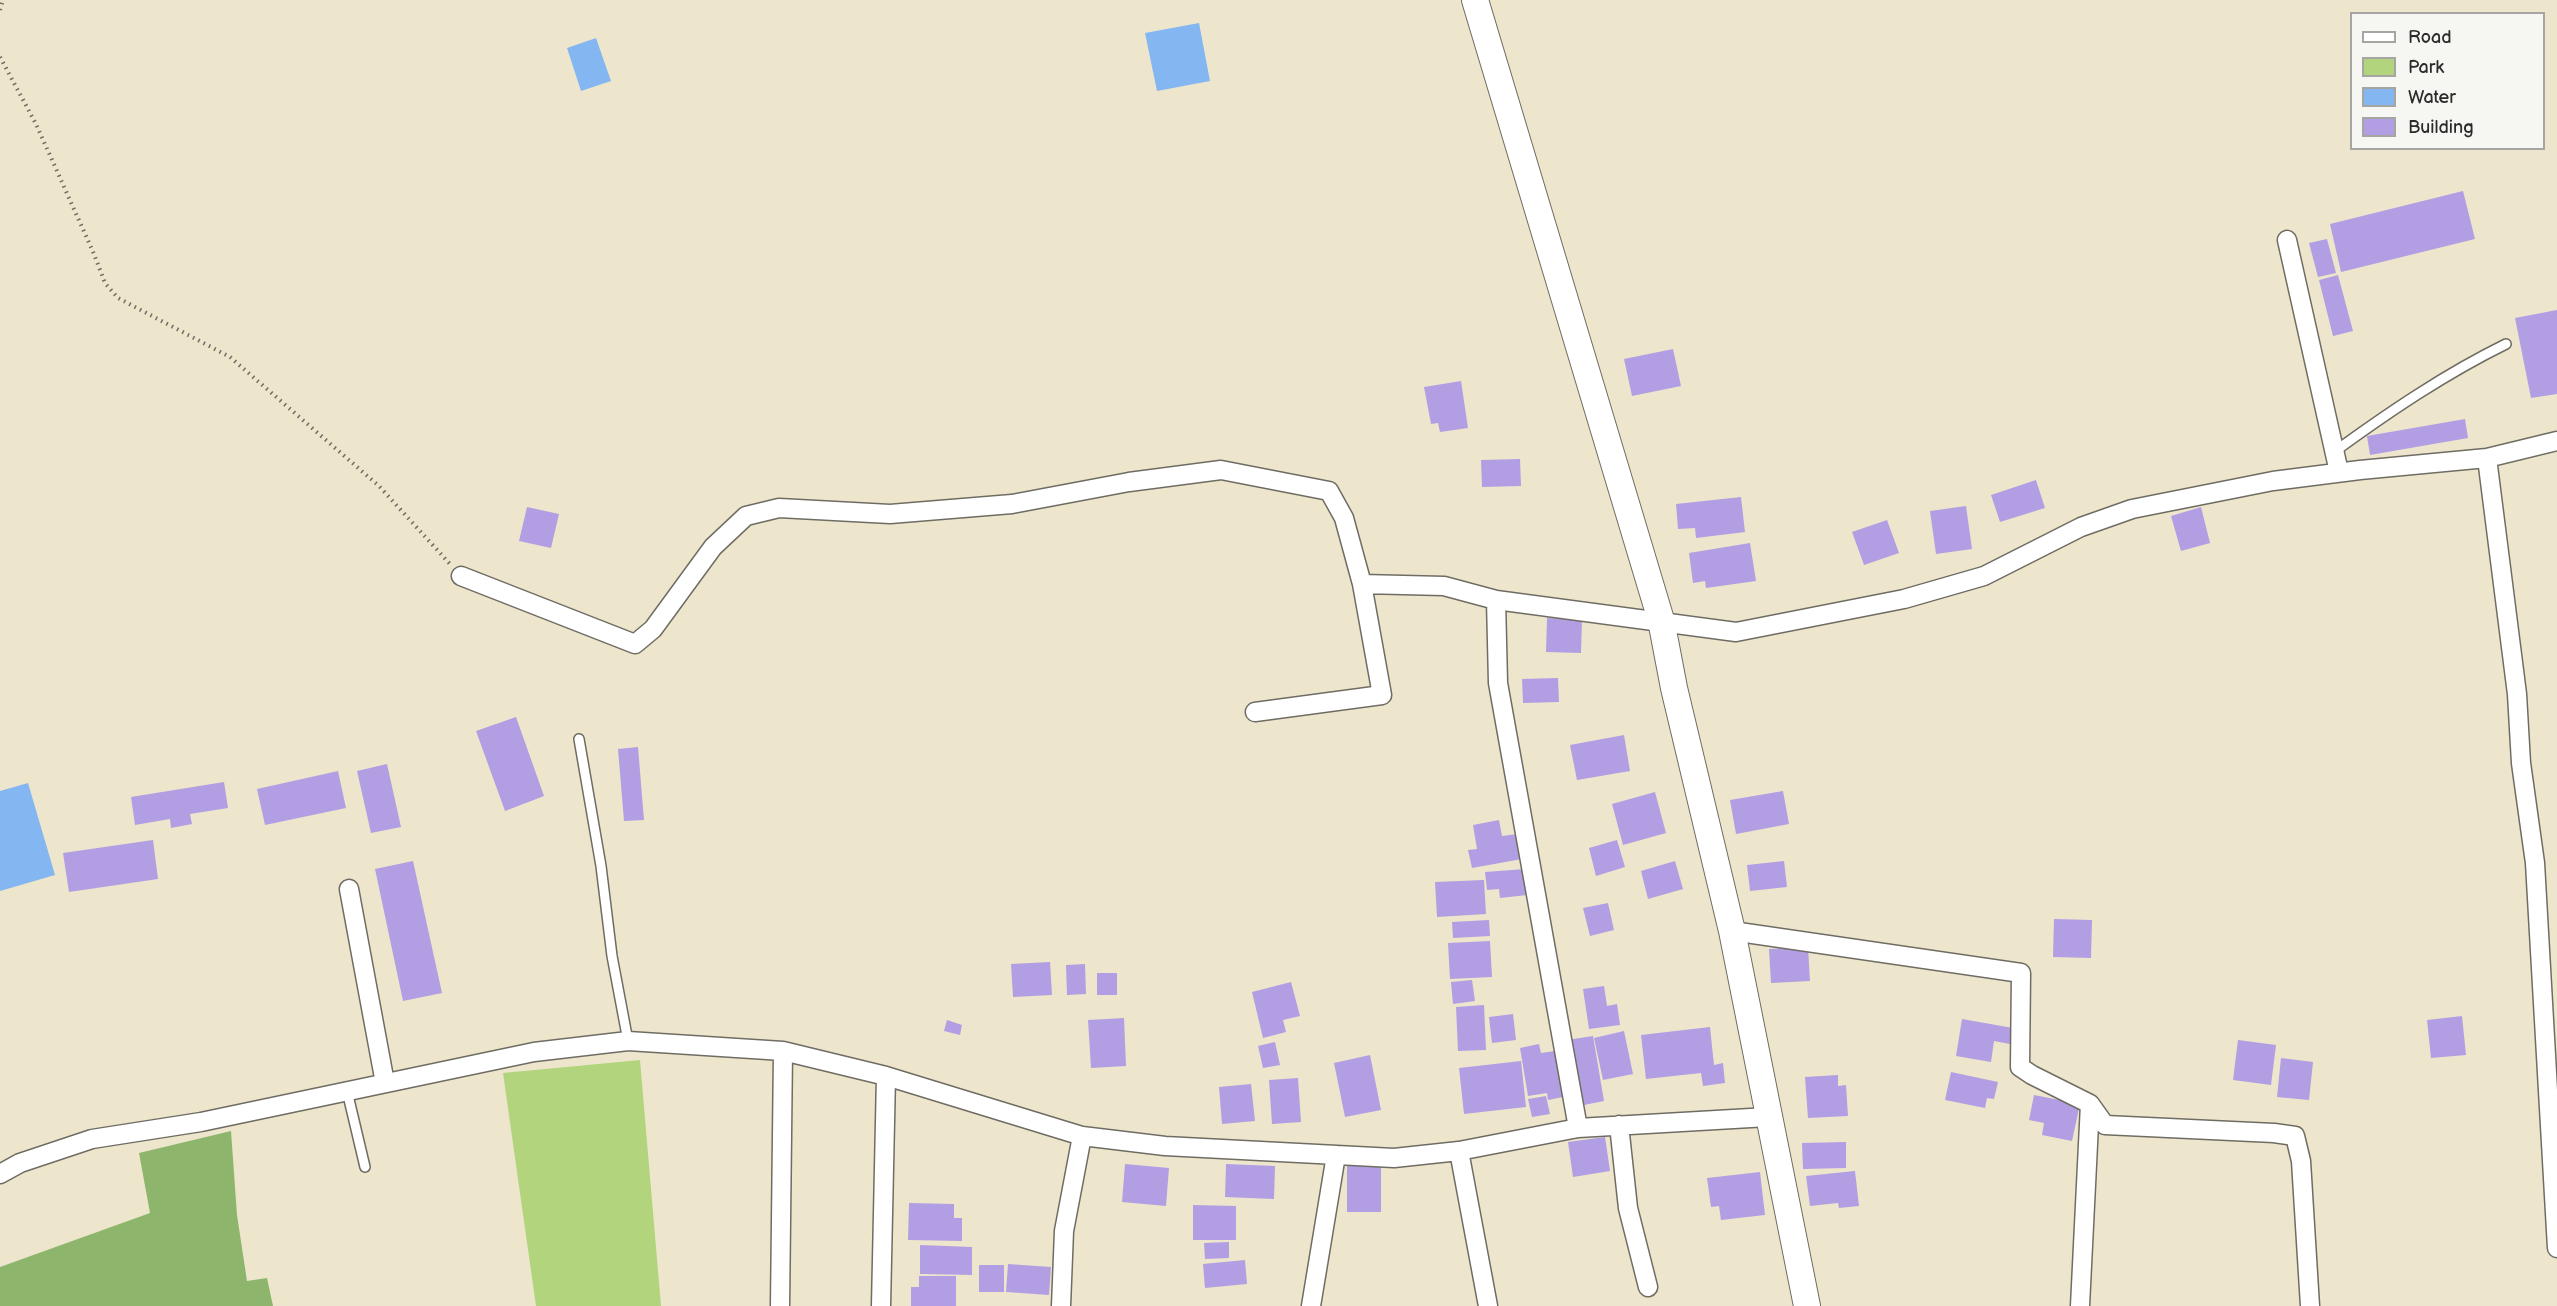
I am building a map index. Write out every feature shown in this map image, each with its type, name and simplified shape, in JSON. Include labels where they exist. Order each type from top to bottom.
[{"type":"street","points":[[1475,0],[1661,620],[1674,688],[1732,931],[1807,1306]]},
{"type":"street","points":[[2287,240],[2339,472]]},
{"type":"street","points":[[1362,584],[1444,586],[1496,600],[1661,620],[1736,632],[1904,599],[1984,576],[2081,527],[2132,509],[2274,481],[2339,472],[2487,458],[2557,441]]},
{"type":"street","points":[[2487,458],[2517,694],[2521,764],[2535,863],[2557,1248]]},
{"type":"street","points":[[461,576],[635,644],[653,629],[713,547],[746,516],[779,508],[890,514],[1012,504],[1129,482],[1221,470],[1329,491],[1344,518],[1362,584],[1382,695],[1255,712]]},
{"type":"street","points":[[1496,600],[1498,683],[1578,1128]]},
{"type":"street","points":[[349,889],[385,1083]]},
{"type":"street","points":[[1732,931],[2020,973],[2020,1066],[2032,1075],[2090,1104],[2105,1125],[2295,1136],[2301,1161],[2310,1306]]},
{"type":"street","points":[[0,1174],[20,1163],[92,1138],[201,1122],[534,1052],[628,1041],[783,1051],[886,1076],[1082,1136],[1165,1146],[1394,1158],[1459,1151],[1578,1128],[1768,1117]]},
{"type":"street","points":[[780,1306],[783,1051]]},
{"type":"street","points":[[881,1306],[886,1076]]},
{"type":"street","points":[[2080,1306],[2090,1104]]},
{"type":"street","points":[[1619,1125],[1628,1208],[1648,1287]]},
{"type":"street","points":[[1062,1306],[1064,1231],[1082,1136]]},
{"type":"street","points":[[1459,1151],[1488,1306]]},
{"type":"street","points":[[1311,1306],[1336,1155]]},
{"type":"lane","points":[[2334,452],[2395,408],[2506,344]]},
{"type":"lane","points":[[579,740],[601,866],[612,956],[628,1041]]},
{"type":"lane","points":[[347,1091],[366,1167]]},
{"type":"path","points":[[0,10],[3,0]]},
{"type":"path","points":[[0,57],[36,124],[105,283],[118,298],[230,357],[379,486],[461,576]]},
{"type":"green space","points":[[640,1060],[661,1306],[536,1306],[503,1073]]},
{"type":"green space","points":[[231,1131],[237,1215],[247,1281],[267,1278],[273,1306],[0,1306],[0,1267],[150,1213],[139,1153]]},
{"type":"water","points":[[1199,23],[1210,81],[1157,91],[1145,33]]},
{"type":"water","points":[[596,38],[611,81],[581,91],[567,48]]},
{"type":"water","points":[[28,783],[55,875],[0,891],[0,791]]},
{"type":"building","points":[[2463,191],[2475,239],[2341,272],[2330,224]]},
{"type":"building","points":[[2327,239],[2336,273],[2318,277],[2309,243]]},
{"type":"building","points":[[2338,275],[2353,331],[2333,336],[2319,280]]},
{"type":"building","points":[[2557,310],[2557,394],[2531,398],[2515,318]]},
{"type":"building","points":[[1673,349],[1681,386],[1632,396],[1624,359]]},
{"type":"building","points":[[1461,381],[1468,428],[1440,432],[1438,423],[1431,424],[1424,387]]},
{"type":"building","points":[[2465,419],[2468,438],[2370,455],[2367,436]]},
{"type":"building","points":[[1520,459],[1521,486],[1482,487],[1481,460]]},
{"type":"building","points":[[2036,480],[2045,508],[2000,522],[1991,495]]},
{"type":"building","points":[[1741,497],[1745,532],[1696,538],[1695,528],[1678,529],[1676,504]]},
{"type":"building","points":[[1966,506],[1972,549],[1936,554],[1930,511]]},
{"type":"building","points":[[527,507],[559,514],[551,548],[519,541]]},
{"type":"building","points":[[2201,507],[2210,543],[2181,551],[2171,516]]},
{"type":"building","points":[[1887,520],[1899,553],[1864,565],[1852,532]]},
{"type":"building","points":[[1750,543],[1756,581],[1706,588],[1705,581],[1693,583],[1689,553]]},
{"type":"building","points":[[1547,618],[1582,619],[1581,653],[1546,652]]},
{"type":"building","points":[[1558,678],[1559,702],[1523,703],[1522,679]]},
{"type":"building","points":[[516,717],[544,796],[505,811],[476,731]]},
{"type":"building","points":[[1624,735],[1630,771],[1577,780],[1570,745]]},
{"type":"building","points":[[638,747],[644,820],[624,821],[618,749]]},
{"type":"building","points":[[387,764],[401,827],[371,833],[357,771]]},
{"type":"building","points":[[338,771],[346,808],[265,825],[257,789]]},
{"type":"building","points":[[224,782],[228,808],[190,814],[192,824],[171,828],[170,819],[135,825],[131,797]]},
{"type":"building","points":[[1783,791],[1789,824],[1736,834],[1730,800]]},
{"type":"building","points":[[1655,792],[1666,833],[1623,845],[1612,804]]},
{"type":"building","points":[[1499,820],[1502,836],[1518,834],[1522,859],[1472,868],[1468,850],[1477,849],[1473,825]]},
{"type":"building","points":[[153,840],[158,879],[69,892],[63,853]]},
{"type":"building","points":[[1617,840],[1625,867],[1596,876],[1589,848]]},
{"type":"building","points":[[413,861],[442,993],[403,1001],[375,869]]},
{"type":"building","points":[[1675,861],[1683,889],[1648,899],[1641,871]]},
{"type":"building","points":[[1784,861],[1787,887],[1750,891],[1747,865]]},
{"type":"building","points":[[1525,869],[1527,895],[1500,898],[1499,889],[1487,890],[1485,872]]},
{"type":"building","points":[[1484,880],[1486,914],[1437,917],[1435,882]]},
{"type":"building","points":[[1608,903],[1614,930],[1590,936],[1583,908]]},
{"type":"building","points":[[2054,919],[2092,920],[2091,958],[2053,957]]},
{"type":"building","points":[[1489,920],[1490,936],[1453,938],[1452,922]]},
{"type":"building","points":[[1490,941],[1492,977],[1450,979],[1448,943]]},
{"type":"building","points":[[1808,947],[1810,981],[1771,983],[1769,949]]},
{"type":"building","points":[[1050,962],[1052,995],[1013,997],[1011,964]]},
{"type":"building","points":[[1085,964],[1086,994],[1067,995],[1066,965]]},
{"type":"building","points":[[1097,973],[1117,973],[1117,995],[1097,995]]},
{"type":"building","points":[[1472,980],[1475,1001],[1453,1004],[1451,982]]},
{"type":"building","points":[[1291,982],[1300,1016],[1283,1020],[1286,1032],[1263,1038],[1252,992]]},
{"type":"building","points":[[1604,986],[1607,1006],[1617,1004],[1620,1025],[1589,1029],[1583,989]]},
{"type":"building","points":[[1484,1005],[1486,1050],[1458,1051],[1456,1007]]},
{"type":"building","points":[[1513,1014],[1516,1040],[1492,1043],[1489,1017]]},
{"type":"building","points":[[2462,1016],[2466,1055],[2431,1058],[2427,1020]]},
{"type":"building","points":[[1124,1018],[1126,1066],[1091,1068],[1088,1020]]},
{"type":"building","points":[[1962,1019],[2013,1028],[2010,1044],[1994,1041],[1991,1062],[1956,1056]]},
{"type":"building","points":[[947,1020],[962,1025],[960,1035],[944,1031]]},
{"type":"building","points":[[1710,1027],[1714,1065],[1723,1063],[1725,1083],[1703,1086],[1701,1073],[1646,1079],[1641,1035]]},
{"type":"building","points":[[1624,1031],[1633,1074],[1603,1080],[1594,1038]]},
{"type":"building","points":[[1593,1036],[1604,1101],[1579,1106],[1567,1040]]},
{"type":"building","points":[[2238,1040],[2276,1045],[2271,1085],[2233,1080]]},
{"type":"building","points":[[1275,1042],[1280,1065],[1263,1068],[1258,1046]]},
{"type":"building","points":[[1539,1044],[1541,1053],[1555,1051],[1563,1097],[1548,1100],[1547,1093],[1528,1096],[1520,1048]]},
{"type":"building","points":[[1370,1055],[1381,1110],[1345,1117],[1334,1063]]},
{"type":"building","points":[[2281,1058],[2313,1062],[2309,1100],[2277,1097]]},
{"type":"building","points":[[1521,1061],[1526,1107],[1464,1114],[1459,1068]]},
{"type":"building","points":[[1951,1072],[1998,1082],[1994,1099],[1987,1098],[1985,1108],[1945,1100]]},
{"type":"building","points":[[1838,1075],[1838,1086],[1846,1085],[1848,1116],[1808,1118],[1805,1077]]},
{"type":"building","points":[[1298,1078],[1301,1122],[1272,1124],[1269,1080]]},
{"type":"building","points":[[1251,1084],[1255,1121],[1222,1124],[1219,1087]]},
{"type":"building","points":[[2034,1095],[2080,1104],[2072,1141],[2042,1135],[2044,1123],[2029,1120]]},
{"type":"building","points":[[1546,1096],[1550,1114],[1532,1117],[1528,1099]]},
{"type":"building","points":[[1605,1137],[1610,1171],[1573,1177],[1568,1142]]},
{"type":"building","points":[[1846,1142],[1846,1168],[1803,1169],[1802,1143]]},
{"type":"building","points":[[1347,1159],[1381,1159],[1381,1212],[1347,1212]]},
{"type":"building","points":[[1125,1164],[1169,1168],[1166,1206],[1122,1202]]},
{"type":"building","points":[[1226,1164],[1275,1166],[1274,1199],[1225,1197]]},
{"type":"building","points":[[1855,1171],[1859,1206],[1839,1208],[1838,1203],[1810,1206],[1806,1176]]},
{"type":"building","points":[[1760,1172],[1765,1215],[1721,1220],[1719,1206],[1711,1207],[1707,1178]]},
{"type":"building","points":[[909,1203],[954,1204],[954,1218],[962,1218],[962,1241],[908,1240]]},
{"type":"building","points":[[1193,1205],[1236,1206],[1236,1240],[1193,1240]]},
{"type":"building","points":[[1229,1242],[1229,1258],[1205,1259],[1204,1243]]},
{"type":"building","points":[[920,1245],[972,1247],[972,1275],[920,1274]]},
{"type":"building","points":[[1245,1260],[1247,1284],[1205,1288],[1203,1264]]},
{"type":"building","points":[[1008,1264],[1051,1267],[1049,1295],[1006,1292]]},
{"type":"building","points":[[979,1265],[1004,1265],[1004,1292],[979,1292]]},
{"type":"building","points":[[919,1276],[956,1276],[956,1306],[911,1306],[911,1287],[919,1287]]}]
